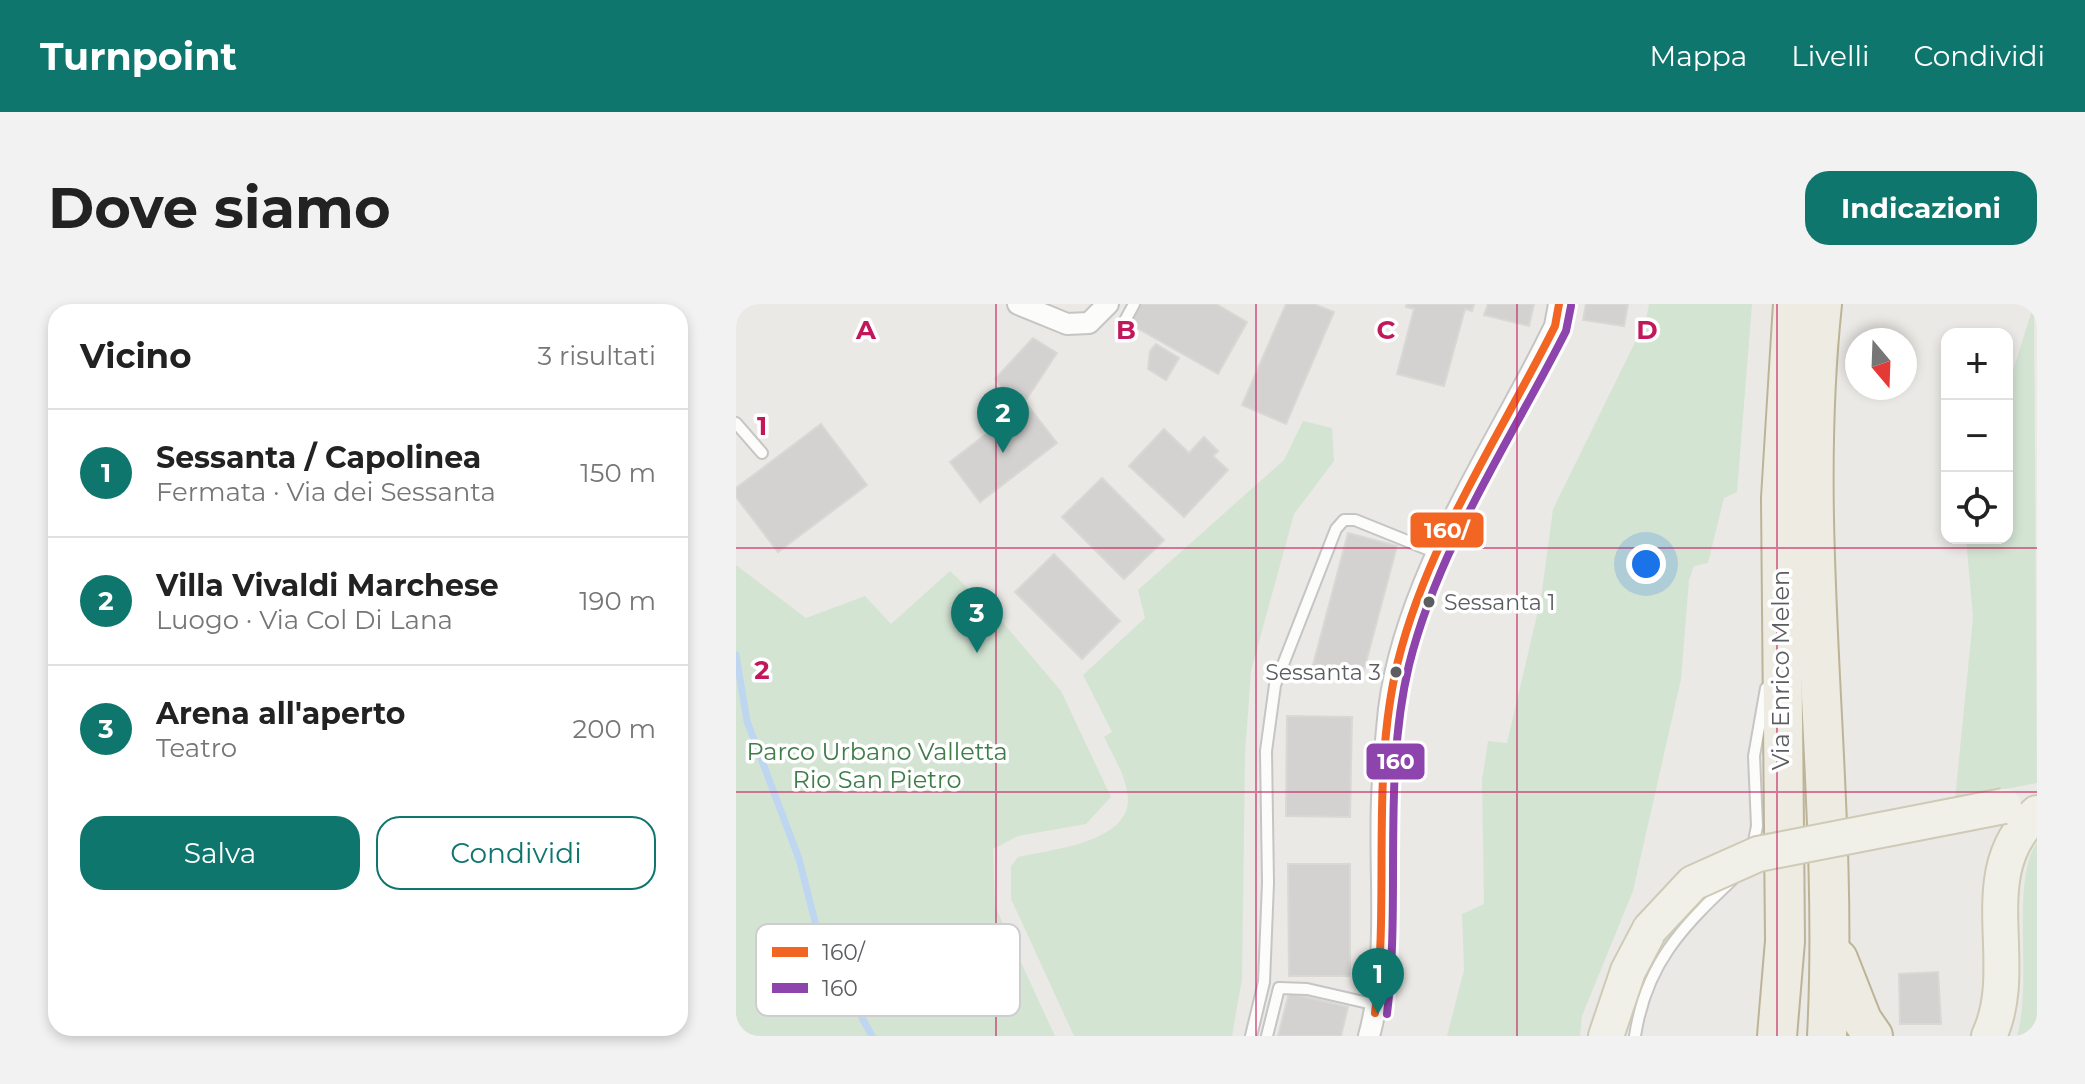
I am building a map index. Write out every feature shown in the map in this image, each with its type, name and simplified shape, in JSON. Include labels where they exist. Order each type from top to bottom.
[{"type":"highway","name":"Via Enrico Melen","points":[[1777,1036],[1785,941],[1781,482],[1793,304]]},
{"type":"highway","name":"Via Enrico Melen","points":[[1822,304],[1815,367],[1814,579],[1832,941]]},
{"type":"highway","points":[[1827,1036],[1832,941]]},
{"type":"highway","points":[[1832,941],[1852,998],[1873,1036]]},
{"type":"main road","points":[[1606,1036],[1628,971],[1650,929],[1693,883],[1758,854],[2020,805]]},
{"type":"main road","points":[[1989,1036],[2002,997],[1999,923],[2002,873],[2013,842],[2037,813]]},
{"type":"street","points":[[1018,304],[1067,324],[1089,323],[1108,304]]},
{"type":"street","points":[[1369,1036],[1377,1005],[1384,915],[1382,799],[1390,707],[1404,641],[1439,554],[1555,326],[1559,304]]},
{"type":"lane","points":[[1122,326],[1134,304]]},
{"type":"lane","points":[[736,423],[762,453]]},
{"type":"lane","points":[[1251,1036],[1264,982],[1268,883],[1266,751],[1275,685],[1336,529],[1344,520],[1355,520],[1439,554]]},
{"type":"lane","points":[[1770,667],[1781,607]]},
{"type":"lane","points":[[1635,1036],[1645,994],[1663,954],[1697,910],[1750,859],[1757,826],[1754,756],[1767,681]]},
{"type":"lane","points":[[1267,1036],[1279,988],[1307,989],[1377,1005]]},
{"type":"green space","points":[[1649,304],[1752,304],[1737,492],[1724,498],[1708,563],[1694,566],[1689,580],[1681,679],[1633,891],[1582,1016],[1580,1036],[1447,1036],[1464,970],[1462,914],[1484,904],[1482,780],[1488,741],[1507,743],[1541,598],[1553,509],[1646,320]]},
{"type":"green space","points":[[2034,304],[2037,783],[1955,799],[1973,618],[1967,544],[2013,544],[2013,370]]},
{"type":"green space","points":[[1303,421],[1332,428],[1334,461],[1294,514],[1251,671],[1245,754],[1242,979],[1232,1036],[1074,1036],[1011,899],[1011,866],[1018,857],[1066,847],[1100,835],[1124,815],[1128,801],[1126,784],[1104,737],[1112,732],[1083,675],[1145,618],[1138,590],[1284,460]]},
{"type":"green space","name":"Parco Urbano Valletta Rio San Pietro","points":[[736,565],[806,618],[865,596],[891,624],[950,571],[999,618],[1061,691],[1111,797],[1086,824],[1018,836],[993,849],[995,906],[1003,924],[756,924],[756,1016],[1020,1016],[1020,960],[1055,1036],[736,1036]]},
{"type":"green space","points":[[2037,842],[2037,1036],[2017,1036],[2023,989],[2025,882],[2029,860]]},
{"type":"building","points":[[1139,304],[1216,304],[1247,322],[1218,374],[1128,323]]},
{"type":"building","points":[[1286,304],[1314,304],[1334,312],[1286,424],[1242,405]]},
{"type":"building","points":[[1407,304],[1474,304],[1472,311],[1465,309],[1444,386],[1397,374],[1414,309],[1406,307]]},
{"type":"building","points":[[1488,304],[1534,304],[1529,326],[1484,315]]},
{"type":"building","points":[[1586,304],[1628,304],[1624,326],[1583,320]]},
{"type":"building","points":[[1033,338],[1057,353],[1020,409],[995,379]]},
{"type":"building","points":[[1156,344],[1179,358],[1166,380],[1148,369],[1150,351]]},
{"type":"building","points":[[1026,403],[1057,443],[980,502],[950,462]]},
{"type":"building","points":[[821,424],[867,485],[778,552],[736,497],[736,488]]},
{"type":"building","points":[[1164,429],[1189,453],[1204,437],[1218,451],[1213,456],[1228,470],[1184,517],[1129,466]]},
{"type":"building","points":[[1102,478],[1164,540],[1124,579],[1062,517]]},
{"type":"building","points":[[1348,533],[1397,546],[1361,681],[1312,669]]},
{"type":"building","points":[[1054,554],[1120,621],[1082,659],[1015,592]]},
{"type":"building","points":[[1287,716],[1352,717],[1350,817],[1286,816]]},
{"type":"building","points":[[1288,864],[1350,864],[1350,976],[1289,976]]},
{"type":"building","points":[[1938,972],[1941,1024],[1900,1024],[1899,974]]},
{"type":"building","points":[[1289,993],[1348,1007],[1341,1036],[1278,1036]]},
{"type":"waterway","points":[[736,655],[747,721],[799,859],[816,924]]},
{"type":"waterway","points":[[861,1016],[872,1036]]},
{"type":"transit line","name":"160/","points":[[1375,1013],[1381,925],[1382,792],[1390,704],[1398,661],[1411,617],[1446,531],[1555,326],[1559,304]]},
{"type":"transit line","name":"160","points":[[1387,1014],[1393,927],[1396,751],[1409,665],[1422,621],[1457,535],[1566,331],[1571,306]]},
{"type":"place","name":"Villa Vivaldi Marchese","points":[[1003,453]]},
{"type":"place","name":"Sessanta 1","points":[[1429,602]]},
{"type":"place","name":"Arena all'aperto","points":[[977,653]]},
{"type":"place","name":"Sessanta 3","points":[[1396,672]]},
{"type":"place","name":"Sessanta / Capolinea","points":[[1378,1014]]}]
